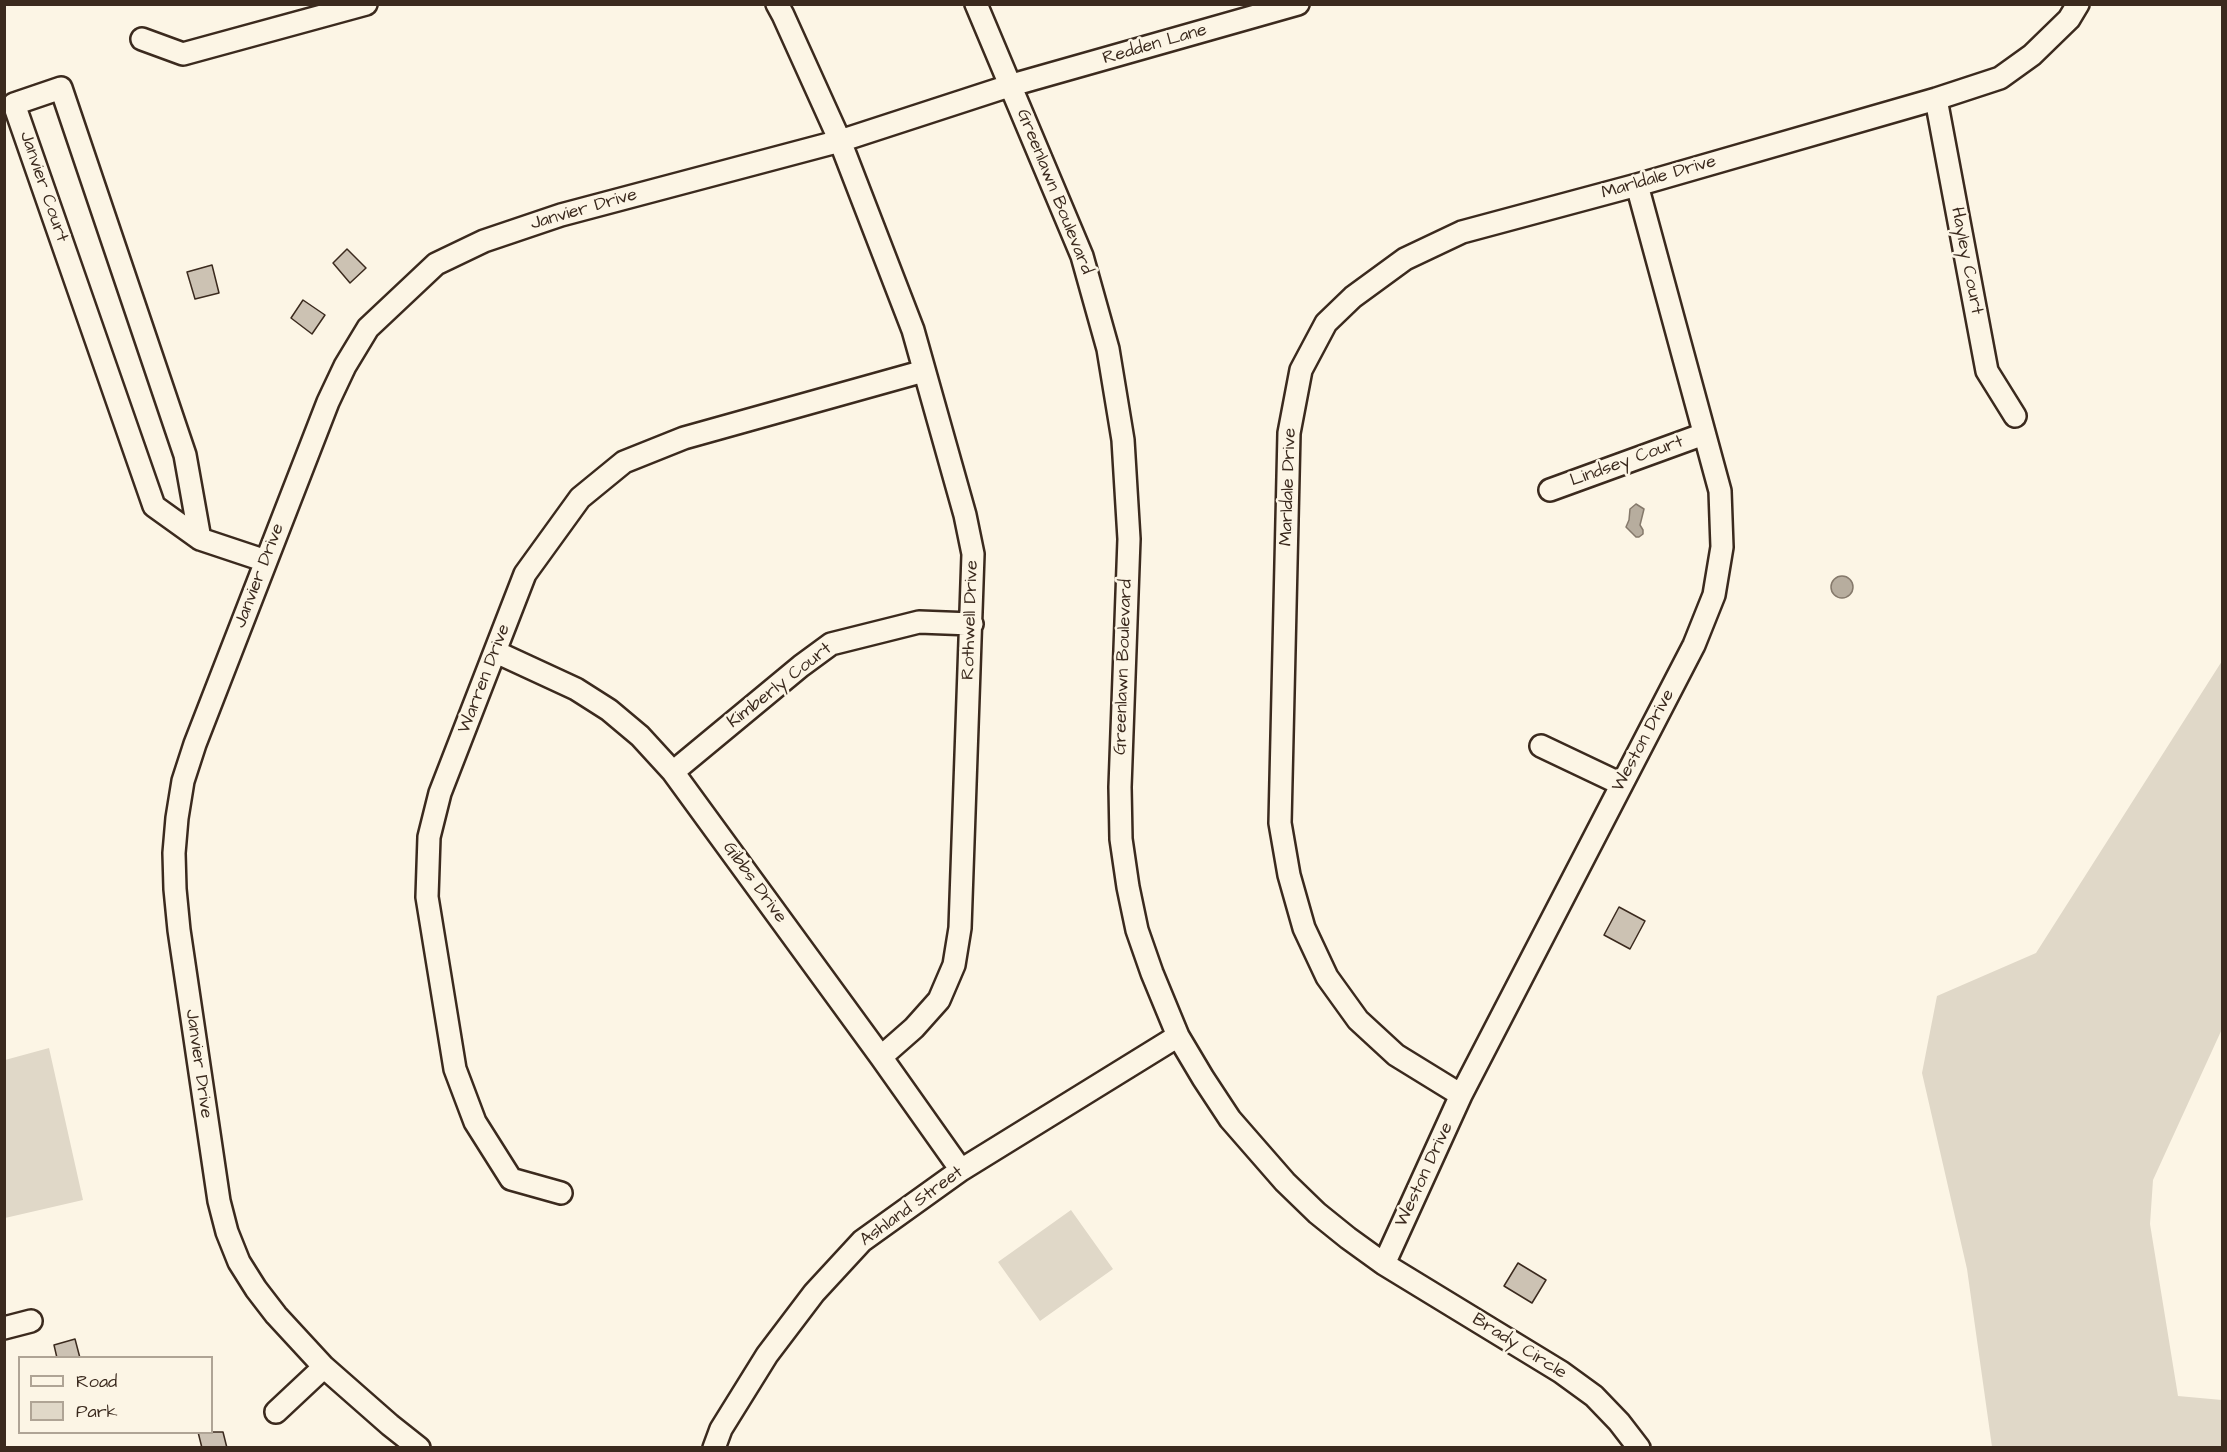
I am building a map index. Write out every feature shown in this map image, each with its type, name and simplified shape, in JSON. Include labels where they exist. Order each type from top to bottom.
[{"type":"street","points":[[142,39],[183,54],[366,4]]},
{"type":"street","name":"Rothwell Drive","points":[[777,4],[840,141],[913,330],[965,515],[973,554],[960,928],[954,965],[939,1000],[914,1028],[881,1057]]},
{"type":"street","name":"Greenlawn Boulevard","points":[[976,4],[1082,255],[1108,349],[1117,394],[1123,440],[1128,539],[1120,788],[1121,839],[1137,930],[1178,1036],[1230,1119],[1256,1150],[1317,1213],[1384,1264]]},
{"type":"street","name":"Redden Lane","points":[[1012,85],[1298,4]]},
{"type":"street","name":"Marldale Drive","points":[[1461,1095],[1396,1055],[1358,1020],[1327,977],[1304,928],[1289,875],[1280,822],[1289,433],[1301,370],[1326,323],[1353,297],[1405,259],[1462,232],[1636,185],[1936,99],[2000,78],[2032,55],[2069,19],[2078,4]]},
{"type":"street","name":"Janvier Drive","points":[[419,1448],[324,1367],[256,1289],[239,1262],[227,1232],[219,1201],[180,942],[175,889],[175,842],[183,781],[195,744],[328,402],[345,366],[368,328],[436,264],[484,241],[561,215],[840,141],[1012,85]]},
{"type":"street","name":"Janvier Court","points":[[200,539],[185,455],[61,88],[15,104],[154,506],[200,539],[266,561]]},
{"type":"street","name":"Hayley Court","points":[[1936,99],[1987,371],[2015,416]]},
{"type":"street","name":"Weston Drive","points":[[1384,1264],[1461,1095],[1694,645],[1714,596],[1722,548],[1720,491],[1636,185]]},
{"type":"street","name":"Warren Drive","points":[[561,1193],[511,1179],[475,1122],[454,1069],[427,897],[429,837],[440,793],[525,574],[580,498],[624,462],[684,438],[924,371]]},
{"type":"street","name":"Lindsey Court","points":[[1550,490],[1704,434]]},
{"type":"street","name":"Kimberly Court","points":[[673,772],[831,644],[919,622],[972,624]]},
{"type":"street","name":"Gibbs Drive","points":[[496,652],[559,680],[609,710],[640,736],[673,772],[961,1170]]},
{"type":"street","points":[[1542,746],[1621,784]]},
{"type":"street","name":"Ashland Street","points":[[714,1448],[721,1429],[767,1355],[814,1293],[862,1241],[961,1170],[1178,1036]]},
{"type":"street","name":"Brady Circle","points":[[1384,1264],[1561,1371],[1594,1396],[1619,1422],[1639,1448]]},
{"type":"street","points":[[4,1328],[31,1321]]},
{"type":"street","points":[[276,1412],[324,1367]]},
{"type":"green space","points":[[2222,661],[2222,1029],[2153,1180],[2150,1224],[2178,1396],[2222,1400],[2222,1447],[1992,1447],[1967,1269],[1922,1073],[1937,996],[2036,953]]},
{"type":"green space","points":[[49,1048],[83,1200],[5,1218],[5,1060]]},
{"type":"green space","points":[[1071,1210],[1113,1269],[1040,1321],[998,1262]]},
{"type":"shaded area","points":[[1636,504],[1644,509],[1640,525],[1643,534],[1639,537],[1636,537],[1626,527],[1630,509]]},
{"type":"shaded area","points":[[1842,576],[1850,579],[1853,587],[1850,595],[1842,598],[1834,595],[1831,587],[1834,579]]},
{"type":"building","points":[[347,249],[366,268],[350,283],[333,263]]},
{"type":"building","points":[[212,265],[219,293],[195,299],[187,272]]},
{"type":"building","points":[[303,300],[325,315],[312,334],[291,318]]},
{"type":"building","points":[[1619,907],[1645,921],[1630,949],[1604,935]]},
{"type":"building","points":[[1518,1263],[1546,1280],[1532,1303],[1504,1286]]},
{"type":"building","points":[[75,1339],[79,1356],[57,1356],[54,1345]]},
{"type":"building","points":[[223,1432],[227,1448],[202,1448],[198,1434]]}]
